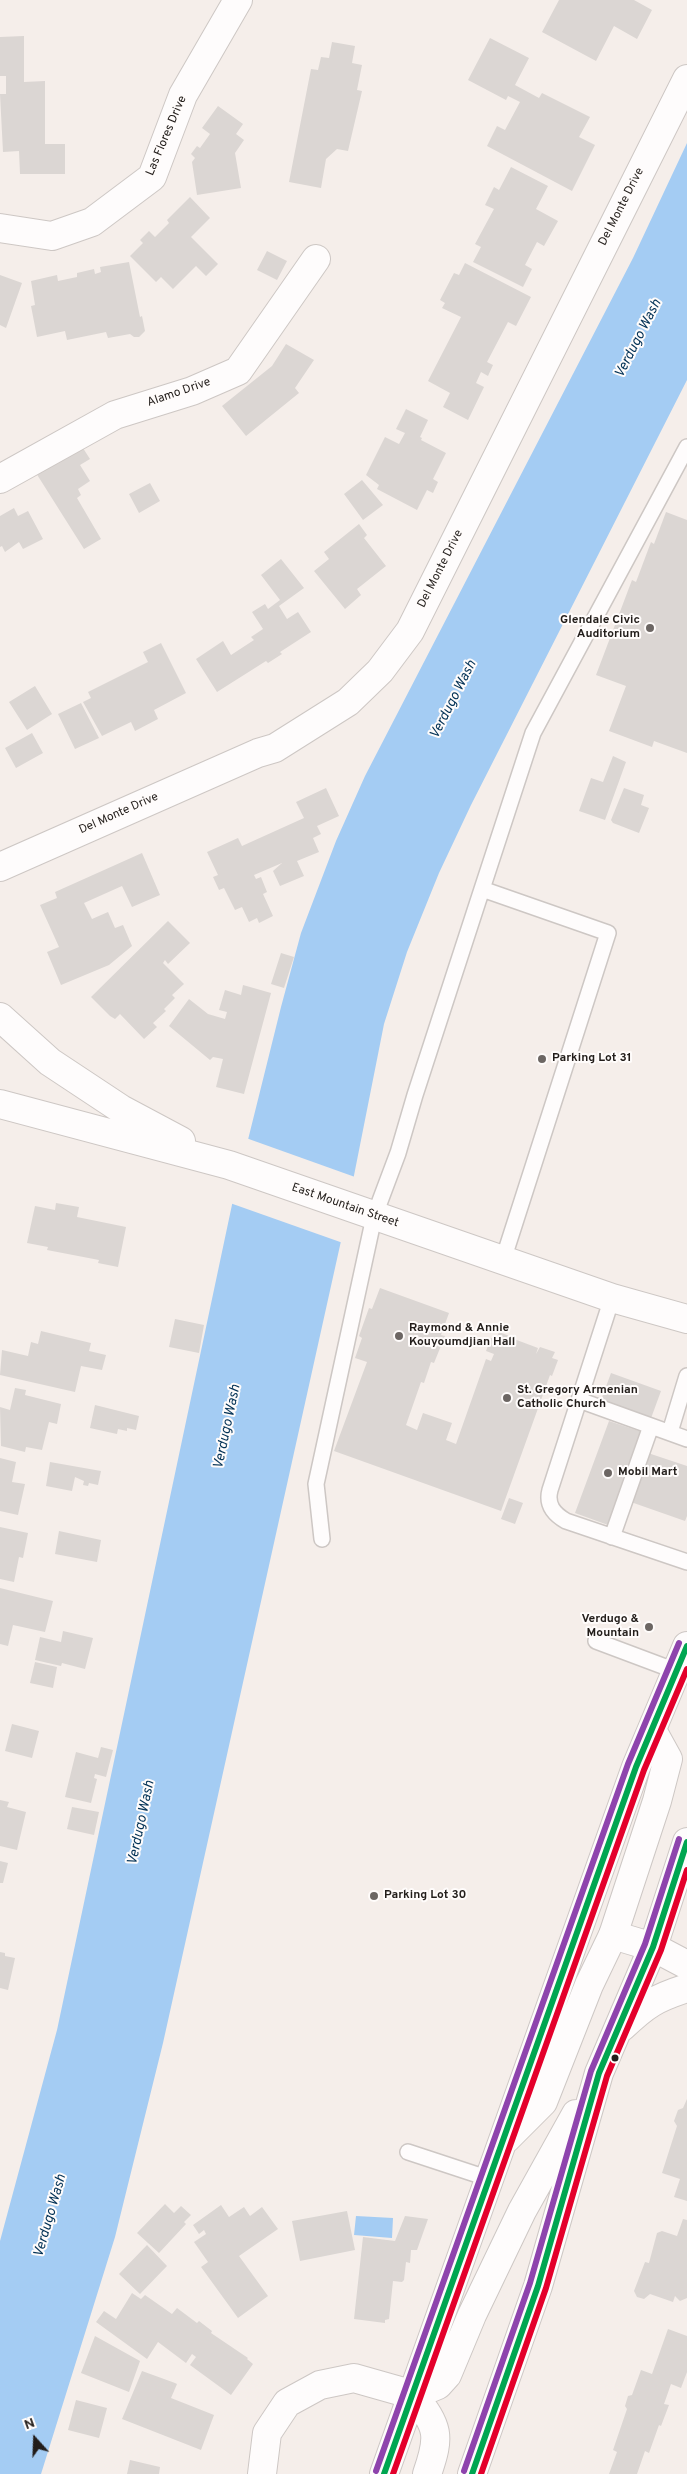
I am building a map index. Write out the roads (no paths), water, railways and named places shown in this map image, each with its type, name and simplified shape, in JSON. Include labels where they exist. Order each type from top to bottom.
[{"type":"street","name":"Las Flores Drive","points":[[0,228],[52,236],[92,222],[152,178],[183,96],[238,0]]},
{"type":"street","name":"Del Monte Drive","points":[[0,867],[258,753],[275,748],[348,702],[380,671],[410,631],[687,78]]},
{"type":"street","name":"Alamo Drive","points":[[0,479],[115,414],[192,391],[238,370],[316,259]]},
{"type":"street","points":[[0,1017],[50,1062],[121,1109],[229,1165]]},
{"type":"street","name":"East Mountain Street","points":[[0,1104],[229,1165],[612,1298],[687,1319]]},
{"type":"street","points":[[384,2474],[414,2395],[629,1786],[687,1646]]},
{"type":"street","points":[[502,2142],[543,2102],[589,1985],[613,1934],[657,1801],[668,1759],[652,1730]]},
{"type":"street","points":[[262,2474],[267,2433],[288,2403],[320,2386],[354,2378],[414,2395],[438,2385],[447,2375],[472,2314],[522,2211],[598,2073],[652,1947],[687,1842]]},
{"type":"street","points":[[613,1934],[652,1947],[687,1965]]},
{"type":"street","points":[[616,2033],[644,2005],[665,1994],[687,1988]]},
{"type":"street","points":[[472,2474],[538,2286],[598,2073]]},
{"type":"street","points":[[414,2395],[433,2422],[437,2446],[427,2474]]},
{"type":"lane","points":[[322,1539],[316,1484],[366,1214],[398,1153],[415,1095],[533,733],[687,447]]},
{"type":"lane","points":[[482,889],[608,933],[503,1260]]},
{"type":"lane","points":[[612,1298],[550,1490],[549,1502],[552,1509],[566,1521],[687,1562]]},
{"type":"lane","points":[[670,1432],[687,1376]]},
{"type":"lane","points":[[579,1400],[687,1439]]},
{"type":"lane","points":[[612,1537],[651,1426]]},
{"type":"lane","points":[[596,1642],[676,1671]]},
{"type":"lane","points":[[408,2152],[490,2179]]},
{"type":"water","name":"Verdugo Wash","points":[[687,143],[687,380],[471,805],[439,873],[407,952],[384,1024],[341,1241],[163,2043],[115,2237],[41,2474],[0,2474],[0,2241],[57,2030],[233,1200],[301,933],[336,841],[365,776],[633,258]]},
{"type":"water","points":[[356,2216],[393,2218],[392,2238],[354,2235]]},
{"type":"place","name":"Glendale Civic Auditorium","points":[[650,628]]},
{"type":"place","name":"Parking Lot 31","points":[[542,1059]]},
{"type":"place","name":"Raymond & Annie Kouyoumdjian Hall","points":[[399,1336]]},
{"type":"place","name":"St. Gregory Armenian Catholic Church","points":[[507,1398]]},
{"type":"place","name":"Mobil Mart","points":[[608,1473]]},
{"type":"place","name":"Verdugo & Mountain","points":[[649,1627]]},
{"type":"place","name":"Parking Lot 30","points":[[374,1896]]}]
